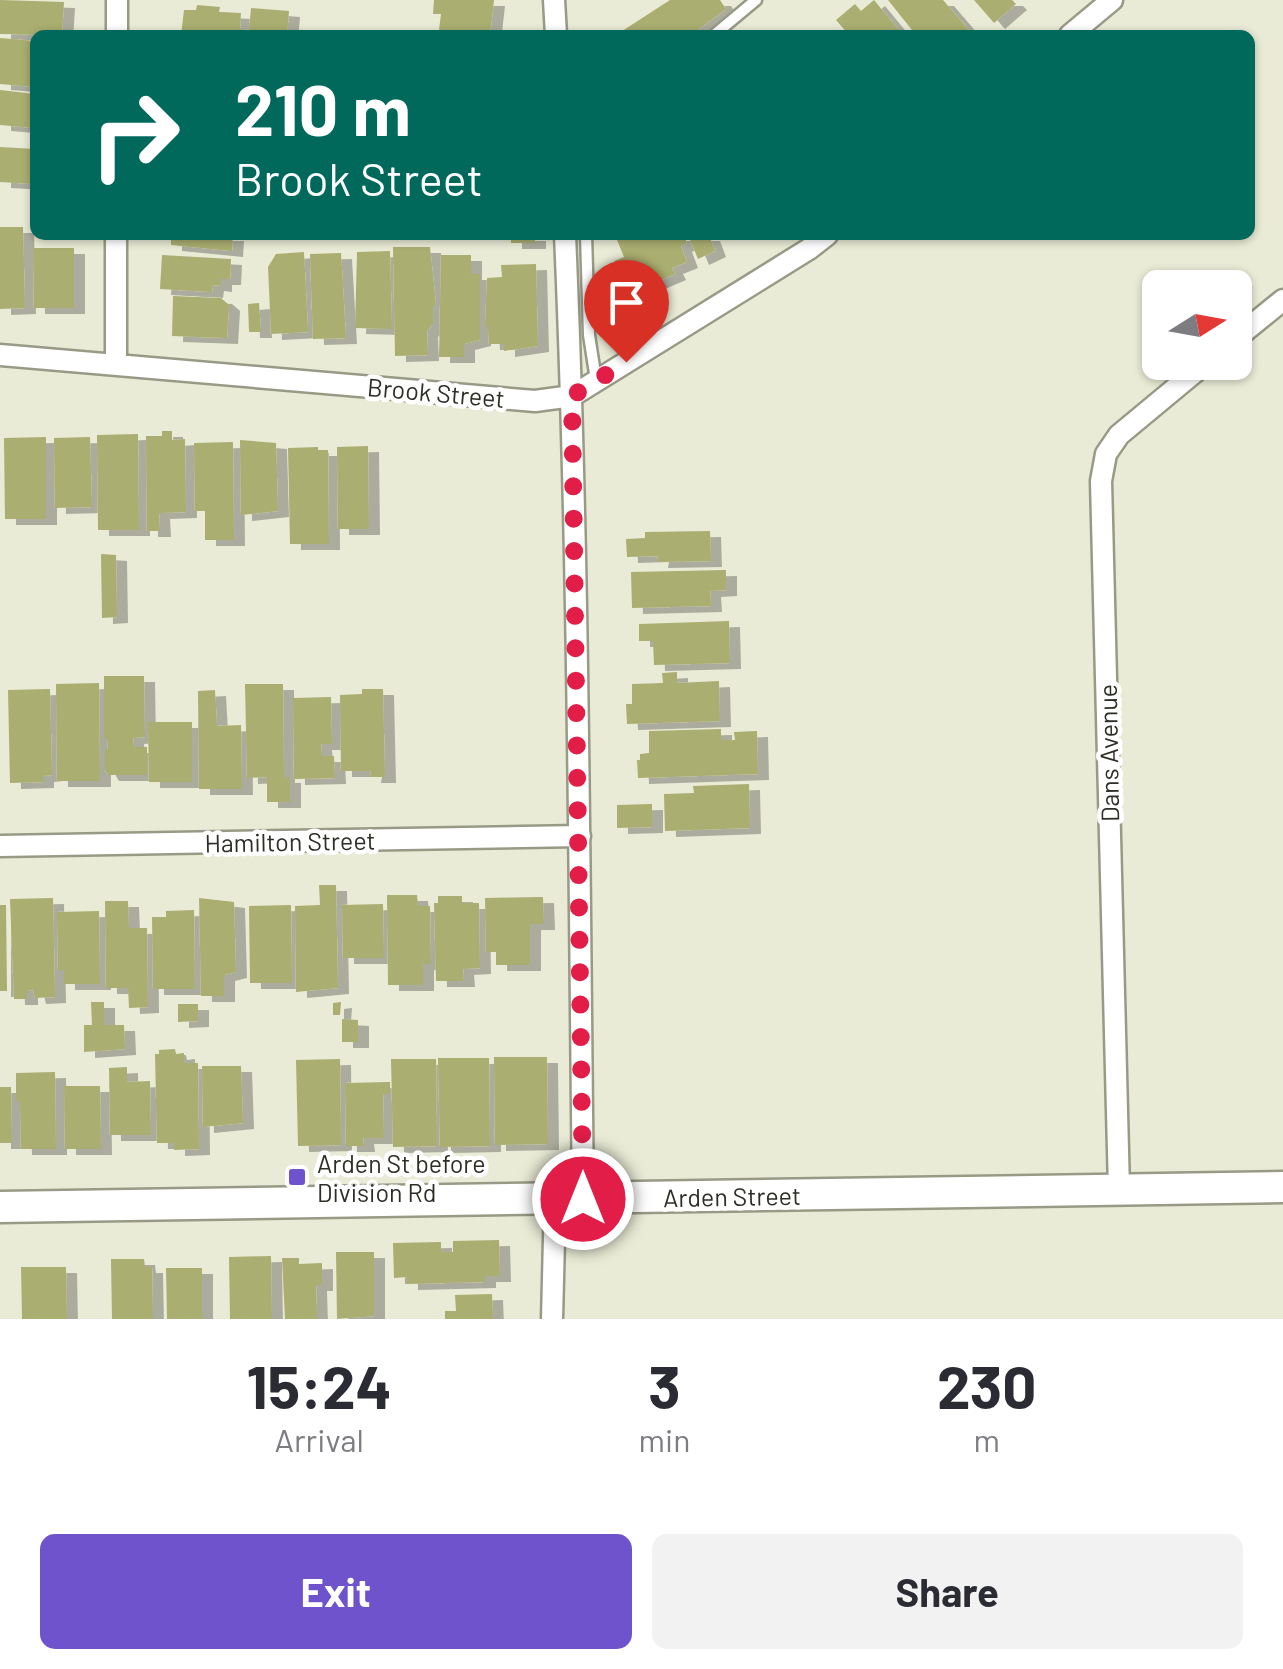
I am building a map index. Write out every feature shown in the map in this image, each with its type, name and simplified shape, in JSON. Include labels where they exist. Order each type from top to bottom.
[{"type":"main road","name":"Arden Street","points":[[0,1207],[1283,1187]]},
{"type":"street","points":[[117,0],[117,30]]},
{"type":"street","points":[[554,0],[556,30]]},
{"type":"street","points":[[1076,30],[1112,0]]},
{"type":"street","points":[[116,240],[116,365]]},
{"type":"street","points":[[552,1319],[569,1199],[580,836],[572,396],[564,240]]},
{"type":"street","name":"Brook Street","points":[[0,355],[535,401],[572,396],[821,240]]},
{"type":"street","points":[[1252,325],[1283,300]]},
{"type":"street","name":"Dans Avenue","points":[[1119,1190],[1101,481],[1106,454],[1119,435],[1185,380]]},
{"type":"street","name":"Hamilton Street","points":[[0,846],[580,836]]},
{"type":"lane","points":[[720,30],[756,0]]},
{"type":"lane","points":[[586,240],[589,334],[596,381]]},
{"type":"building","points":[[0,0],[64,2],[62,30],[0,34]]},
{"type":"building","points":[[434,0],[494,0],[491,30],[439,30],[441,14],[433,14]]},
{"type":"building","points":[[670,0],[720,0],[726,9],[698,30],[624,30]]},
{"type":"building","points":[[874,0],[899,30],[845,30],[836,20],[855,4],[861,11]]},
{"type":"building","points":[[888,0],[943,0],[969,30],[912,30]]},
{"type":"building","points":[[974,0],[1012,0],[1016,4],[994,23]]},
{"type":"building","points":[[197,5],[241,13],[240,29],[249,30],[182,30],[184,10],[196,10]]},
{"type":"building","points":[[251,8],[289,11],[287,30],[249,30]]},
{"type":"building","points":[[0,38],[30,41],[30,87],[0,84]]},
{"type":"building","points":[[0,90],[30,93],[30,128],[0,125]]},
{"type":"building","points":[[0,147],[30,149],[30,184],[0,182]]},
{"type":"building","points":[[0,227],[23,227],[25,308],[0,309]]},
{"type":"building","points":[[171,240],[233,240],[232,251],[171,245]]},
{"type":"building","points":[[511,240],[535,240],[535,243]]},
{"type":"building","points":[[617,240],[687,243],[681,246],[687,262],[672,268],[675,274],[654,283],[651,279],[624,285],[614,261],[624,257]]},
{"type":"building","points":[[690,240],[711,240],[715,251],[698,259]]},
{"type":"building","points":[[393,247],[430,247],[436,305],[433,324],[427,331],[428,355],[395,356]]},
{"type":"building","points":[[33,248],[74,248],[74,308],[34,308]]},
{"type":"building","points":[[390,251],[392,329],[355,328],[357,252]]},
{"type":"building","points":[[304,252],[308,332],[271,334],[268,267],[276,254]]},
{"type":"building","points":[[341,253],[346,338],[313,339],[310,254]]},
{"type":"building","points":[[162,255],[231,259],[230,279],[221,279],[221,286],[213,285],[212,292],[160,289]]},
{"type":"building","points":[[441,255],[471,255],[471,274],[480,274],[480,340],[464,344],[464,357],[439,357]]},
{"type":"building","points":[[536,264],[538,346],[504,351],[504,344],[489,344],[485,327],[487,278],[502,277],[501,265]]},
{"type":"building","points":[[173,296],[221,298],[229,305],[227,338],[172,336]]},
{"type":"building","points":[[259,303],[261,332],[249,332],[248,304]]},
{"type":"building","points":[[162,431],[172,431],[172,440],[185,439],[186,512],[159,513],[160,531],[147,531],[146,436],[162,436]]},
{"type":"building","points":[[138,434],[139,530],[98,530],[97,435]]},
{"type":"building","points":[[46,437],[46,519],[5,519],[4,438]]},
{"type":"building","points":[[90,437],[92,507],[55,508],[54,438]]},
{"type":"building","points":[[240,440],[276,443],[278,511],[241,515]]},
{"type":"building","points":[[233,442],[234,540],[205,540],[205,511],[195,511],[194,443]]},
{"type":"building","points":[[368,446],[369,529],[338,529],[337,447]]},
{"type":"building","points":[[288,448],[328,450],[329,544],[290,544]]},
{"type":"building","points":[[710,531],[711,561],[657,562],[658,556],[627,557],[626,539],[645,538],[645,532]]},
{"type":"building","points":[[101,554],[116,555],[117,617],[102,618]]},
{"type":"building","points":[[726,570],[726,590],[710,591],[711,606],[632,608],[631,572]]},
{"type":"building","points":[[729,621],[730,663],[654,665],[653,641],[639,641],[639,624]]},
{"type":"building","points":[[677,672],[677,683],[719,681],[720,721],[627,724],[626,704],[632,704],[632,684],[663,683],[662,673]]},
{"type":"building","points":[[104,676],[144,676],[145,737],[133,738],[134,747],[147,747],[147,775],[108,775],[105,770],[108,749],[104,738]]},
{"type":"building","points":[[99,683],[100,781],[57,781],[56,684]]},
{"type":"building","points":[[245,684],[283,684],[284,777],[290,777],[290,802],[267,802],[267,777],[247,778]]},
{"type":"building","points":[[50,689],[52,775],[43,776],[43,782],[10,783],[8,690]]},
{"type":"building","points":[[362,689],[383,689],[385,777],[370,777],[371,771],[341,771],[340,695],[362,694]]},
{"type":"building","points":[[215,690],[217,726],[241,725],[242,789],[199,789],[198,691]]},
{"type":"building","points":[[331,697],[332,744],[321,744],[322,756],[334,756],[335,778],[294,779],[293,698]]},
{"type":"building","points":[[148,722],[192,722],[192,782],[149,782]]},
{"type":"building","points":[[721,729],[721,740],[735,740],[734,732],[757,731],[758,774],[638,778],[637,760],[640,754],[649,753],[649,731]]},
{"type":"building","points":[[749,784],[750,828],[665,831],[664,794],[694,793],[693,786]]},
{"type":"building","points":[[652,804],[652,827],[617,828],[617,805]]},
{"type":"building","points":[[319,885],[336,885],[338,988],[296,992],[295,906],[320,905]]},
{"type":"building","points":[[387,895],[417,895],[418,906],[430,906],[431,964],[423,964],[423,985],[388,985]]},
{"type":"building","points":[[438,896],[462,896],[462,903],[479,903],[480,968],[463,969],[464,981],[436,981],[434,903],[438,903]]},
{"type":"building","points":[[543,897],[544,924],[530,924],[530,965],[496,965],[496,952],[486,952],[485,898]]},
{"type":"building","points":[[53,898],[55,997],[35,998],[32,985],[27,999],[14,999],[10,899]]},
{"type":"building","points":[[199,898],[234,902],[236,972],[224,975],[224,996],[201,996]]},
{"type":"building","points":[[105,901],[128,901],[129,928],[147,928],[148,1007],[129,1008],[128,988],[106,988]]},
{"type":"building","points":[[383,904],[384,958],[343,958],[342,905]]},
{"type":"building","points":[[0,905],[6,905],[7,991],[0,991]]},
{"type":"building","points":[[291,905],[292,983],[250,983],[249,906]]},
{"type":"building","points":[[194,910],[195,989],[153,989],[152,917],[166,917],[166,911]]},
{"type":"building","points":[[99,911],[100,984],[64,984],[64,970],[58,970],[57,912]]},
{"type":"building","points":[[91,1002],[104,1002],[104,1025],[124,1025],[125,1049],[84,1052],[84,1025],[92,1025]]},
{"type":"building","points":[[341,1002],[340,1015],[333,1015],[333,1003]]},
{"type":"building","points":[[178,1004],[198,1004],[198,1021],[178,1022]]},
{"type":"building","points":[[342,1019],[358,1020],[358,1042],[342,1042]]},
{"type":"building","points":[[175,1049],[176,1054],[184,1053],[184,1063],[198,1063],[199,1149],[174,1150],[174,1143],[157,1143],[155,1054]]},
{"type":"building","points":[[494,1057],[547,1057],[548,1144],[495,1145]]},
{"type":"building","points":[[438,1058],[489,1058],[490,1146],[440,1147]]},
{"type":"building","points":[[340,1059],[341,1145],[298,1146],[296,1060]]},
{"type":"building","points":[[391,1059],[436,1059],[437,1146],[393,1147]]},
{"type":"building","points":[[202,1066],[241,1066],[243,1123],[203,1127]]},
{"type":"building","points":[[127,1067],[127,1082],[150,1081],[151,1135],[110,1135],[109,1068]]},
{"type":"building","points":[[55,1072],[56,1149],[21,1149],[16,1073]]},
{"type":"building","points":[[390,1082],[390,1094],[383,1094],[384,1138],[363,1138],[364,1146],[346,1146],[345,1083]]},
{"type":"building","points":[[64,1086],[100,1086],[101,1149],[65,1149]]},
{"type":"building","points":[[0,1087],[11,1087],[12,1143],[0,1143]]},
{"type":"building","points":[[499,1240],[500,1276],[485,1276],[485,1282],[407,1284],[407,1277],[394,1278],[393,1243],[441,1242],[441,1252],[453,1252],[453,1241]]},
{"type":"building","points":[[336,1252],[374,1252],[374,1316],[337,1319]]},
{"type":"building","points":[[271,1256],[272,1319],[230,1319],[229,1257]]},
{"type":"building","points":[[282,1258],[299,1258],[299,1264],[322,1263],[322,1285],[316,1285],[317,1319],[285,1319]]},
{"type":"building","points":[[111,1259],[144,1259],[145,1267],[152,1267],[153,1319],[112,1319]]},
{"type":"building","points":[[21,1267],[66,1267],[67,1319],[22,1319]]},
{"type":"building","points":[[166,1268],[202,1268],[202,1319],[167,1319]]},
{"type":"building","points":[[492,1294],[493,1319],[445,1319],[445,1311],[456,1311],[455,1295]]},
{"type":"place","name":"Arden St before Division Rd","points":[[297,1177]]},
{"type":"route","points":[[583,1199],[572,396],[626,362]]}]
